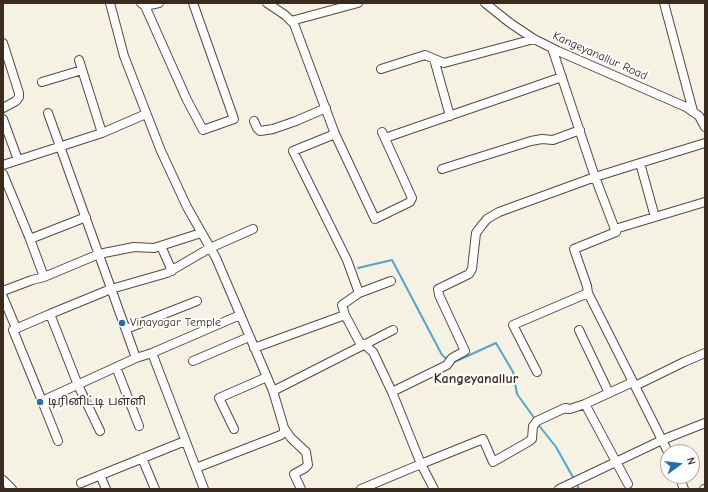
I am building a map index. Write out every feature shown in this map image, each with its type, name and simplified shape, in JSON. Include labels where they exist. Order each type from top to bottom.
[{"type":"street","points":[[110,3],[124,56],[161,151],[174,180],[220,268],[273,391],[284,428],[291,438],[306,452],[308,465],[294,474],[301,489]]},
{"type":"street","points":[[159,3],[143,5],[187,100],[203,130],[234,118],[193,3]]},
{"type":"street","points":[[267,3],[294,24],[335,134],[375,219],[410,202],[412,198],[384,135],[450,116],[562,77]]},
{"type":"street","points":[[291,21],[358,3]]},
{"type":"street","name":"Kangeyanallur Road","points":[[485,3],[510,23],[534,39],[693,111],[699,116],[705,127]]},
{"type":"street","points":[[664,3],[693,111]]},
{"type":"street","points":[[381,69],[426,56],[444,63],[534,39]]},
{"type":"street","points":[[3,43],[19,93],[16,101],[3,108]]},
{"type":"street","points":[[552,48],[595,177],[616,232],[574,248],[588,293],[664,444]]},
{"type":"street","points":[[434,59],[450,116]]},
{"type":"street","points":[[79,60],[102,133]]},
{"type":"street","points":[[42,82],[82,70]]},
{"type":"street","points":[[254,121],[260,131],[273,129],[326,108]]},
{"type":"street","points":[[48,113],[136,358]]},
{"type":"street","points":[[3,165],[102,133],[146,114]]},
{"type":"street","points":[[3,119],[18,160]]},
{"type":"street","points":[[442,169],[531,141],[553,140],[580,130]]},
{"type":"street","points":[[335,134],[293,151],[347,260],[359,293]]},
{"type":"street","points":[[392,392],[447,365],[452,358],[465,351],[439,295],[438,289],[468,274],[472,269],[476,233],[487,220],[499,212],[595,177],[705,143]]},
{"type":"street","points":[[640,163],[655,217]]},
{"type":"street","points":[[3,174],[44,277]]},
{"type":"street","points":[[615,229],[705,202]]},
{"type":"street","points":[[30,240],[86,217]]},
{"type":"street","points":[[58,441],[13,330],[111,289],[168,273],[210,248],[253,229]]},
{"type":"street","points":[[3,291],[44,277],[99,254],[134,248],[154,248],[201,233]]},
{"type":"street","points":[[161,246],[172,270]]},
{"type":"street","points":[[391,281],[359,293],[342,305],[344,315],[363,345],[373,352],[392,392],[421,464],[434,489]]},
{"type":"street","points":[[537,372],[513,325],[588,293]]},
{"type":"street","points":[[3,297],[16,328]]},
{"type":"street","points":[[126,329],[197,301]]},
{"type":"street","points":[[50,314],[78,384],[100,431]]},
{"type":"street","points":[[42,401],[136,358],[240,315]]},
{"type":"street","points":[[254,348],[344,315]]},
{"type":"street","points":[[273,391],[393,330]]},
{"type":"street","points":[[579,330],[609,393]]},
{"type":"street","points":[[193,361],[249,337]]},
{"type":"street","points":[[152,352],[204,489]]},
{"type":"street","points":[[361,489],[483,439],[493,462],[532,439],[535,423],[565,408],[570,409],[585,404],[705,353]]},
{"type":"street","points":[[116,368],[139,426]]},
{"type":"street","points":[[234,429],[219,398],[267,377]]},
{"type":"street","points":[[585,404],[628,484]]},
{"type":"street","points":[[559,489],[662,440],[705,423]]},
{"type":"street","points":[[196,468],[281,435],[284,432],[284,428]]},
{"type":"street","points":[[81,483],[186,441]]},
{"type":"street","points":[[142,458],[155,489]]},
{"type":"street","points":[[100,475],[106,489]]},
{"type":"street","points":[[3,480],[12,489]]},
{"type":"street","points":[[382,480],[386,489]]},
{"type":"waterway","points":[[358,268],[392,260],[442,355],[448,360]]},
{"type":"waterway","points":[[452,363],[496,343],[513,372],[517,394],[535,419]]},
{"type":"waterway","points":[[537,423],[556,447],[574,479]]},
{"type":"waterway","points":[[576,483],[579,489]]},
{"type":"place","name":"Vinayagar Temple","points":[[122,323]]},
{"type":"place","name":"டிரினிட்டி பள்ளி","points":[[40,402]]},
{"type":"district","name":"Kangeyanallur","points":[[476,379]]}]
